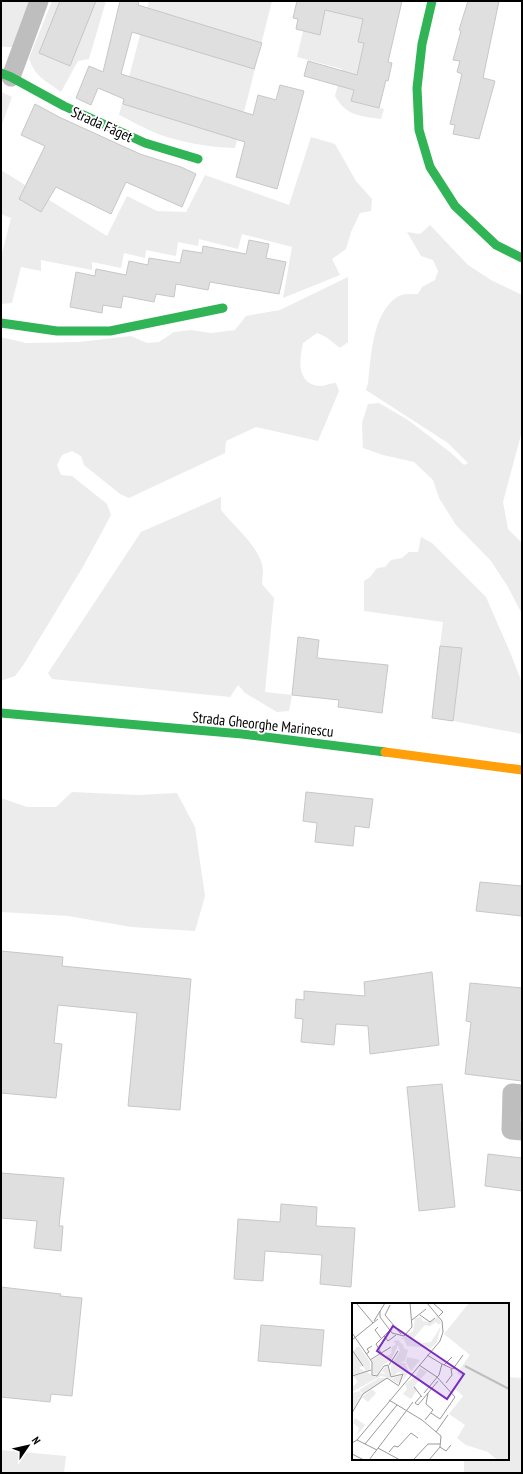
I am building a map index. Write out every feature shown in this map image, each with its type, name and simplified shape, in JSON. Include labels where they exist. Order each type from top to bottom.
[{"type":"main road","points":[[432,1],[422,44],[417,88],[419,130],[430,167],[455,206],[496,245],[522,258]]},
{"type":"main road","name":"Strada Făget","points":[[6,75],[64,106],[145,144],[198,159]]},
{"type":"main road","points":[[1,323],[57,331],[110,331],[223,308]]},
{"type":"main road","name":"Strada Gheorghe Marinescu","points":[[1,713],[242,734],[522,770]]},
{"type":"street","name":"Strada Făget","points":[[6,75],[39,1]]},
{"type":"street","points":[[522,1094],[512,1093],[505,1109],[511,1130],[522,1131]]},
{"type":"shaded area","points":[[1,1],[33,1],[13,47],[1,47]]},
{"type":"shaded area","points":[[52,1],[106,1],[89,59],[78,61],[61,92],[37,74],[29,58]]},
{"type":"shaded area","points":[[149,1],[272,1],[235,148],[205,146],[177,140],[153,132],[119,115]]},
{"type":"shaded area","points":[[325,10],[365,19],[358,42],[364,43],[351,101],[384,109],[381,119],[354,114],[339,103],[335,96],[342,69],[297,57],[303,31],[320,34]]},
{"type":"shaded area","points":[[1,92],[12,97],[1,127]]},
{"type":"shaded area","points":[[311,137],[335,144],[356,181],[372,199],[371,211],[360,213],[351,232],[346,249],[332,259],[340,275],[283,298],[292,247],[242,234],[238,249],[199,239],[198,246],[178,242],[176,256],[146,250],[145,258],[124,253],[121,268],[92,262],[92,270],[41,260],[41,271],[21,267],[12,303],[1,304],[1,257],[11,218],[1,214],[1,170],[107,236],[127,196],[157,211],[186,212],[205,175],[289,205]]},
{"type":"shaded area","points":[[430,225],[468,265],[491,280],[522,295],[522,431],[503,502],[508,529],[522,543],[522,614],[508,587],[491,561],[456,525],[439,498],[433,480],[414,462],[383,455],[363,448],[362,423],[368,404],[379,403],[408,420],[450,452],[464,465],[468,463],[448,443],[366,390],[374,337],[382,314],[397,297],[404,294],[418,294],[422,287],[435,280],[438,271],[433,260],[421,256],[407,232],[420,234]]},
{"type":"shaded area","points":[[348,277],[348,342],[340,348],[326,337],[317,333],[303,343],[300,361],[304,378],[308,382],[318,386],[336,383],[339,391],[318,441],[256,427],[226,441],[225,453],[129,498],[120,494],[84,465],[81,456],[72,451],[62,455],[57,465],[61,475],[72,476],[107,504],[111,515],[84,565],[24,664],[15,676],[1,681],[1,337],[26,343],[79,342],[131,336],[147,343],[159,342],[174,332],[191,330],[211,333],[235,330],[246,316],[280,310]]},
{"type":"shaded area","points":[[221,497],[221,510],[253,546],[258,554],[263,571],[262,584],[274,598],[265,692],[292,695],[289,711],[277,712],[245,693],[238,685],[230,697],[52,679],[48,673],[141,532]]},
{"type":"shaded area","points":[[421,537],[432,543],[486,597],[522,683],[522,734],[453,721],[462,649],[440,646],[443,622],[364,611],[364,581],[370,577],[377,568],[385,567],[391,560],[402,558],[409,552],[418,552]]},
{"type":"shaded area","points":[[72,792],[138,795],[177,793],[195,827],[205,896],[195,931],[131,927],[68,916],[1,912],[1,798],[27,807],[56,807]]},
{"type":"shaded area","points":[[509,1377],[522,1378],[522,1473],[464,1473],[464,1460],[509,1460]]},
{"type":"shaded area","points":[[1,1450],[66,1456],[64,1473],[1,1473]]},
{"type":"building","points":[[60,1],[96,1],[70,66],[39,53]]},
{"type":"building","points":[[120,1],[139,1],[138,5],[262,43],[254,69],[132,32],[121,74],[253,115],[258,95],[276,100],[280,85],[304,91],[277,189],[236,177],[245,142],[123,104],[124,99],[98,88],[91,105],[76,98],[89,66],[103,72]]},
{"type":"building","points":[[297,1],[402,1],[388,62],[392,63],[379,108],[351,101],[354,90],[304,76],[308,61],[357,75],[364,43],[358,42],[363,19],[325,10],[320,35],[296,29],[298,19],[293,18]]},
{"type":"building","points":[[468,1],[499,1],[483,78],[495,81],[479,139],[453,134],[455,125],[450,124],[462,74],[457,72],[460,61],[453,60],[461,31],[459,30]]},
{"type":"building","points":[[35,104],[59,117],[140,154],[181,167],[196,174],[182,207],[126,182],[111,214],[56,187],[41,212],[19,199],[45,146],[21,135]]},
{"type":"building","points":[[249,240],[269,244],[266,258],[286,262],[279,294],[210,282],[208,290],[176,284],[174,297],[156,294],[154,302],[123,296],[121,308],[103,305],[102,313],[70,307],[76,272],[95,276],[96,269],[126,275],[129,261],[148,265],[149,258],[180,263],[183,250],[202,253],[203,246],[246,254]]},
{"type":"building","points":[[298,637],[319,640],[317,658],[388,665],[382,713],[338,707],[339,700],[292,695]]},
{"type":"building","points":[[440,646],[462,648],[453,721],[432,718]]},
{"type":"building","points":[[306,792],[373,799],[369,828],[355,826],[353,846],[315,842],[317,823],[303,821]]},
{"type":"building","points":[[480,882],[522,886],[522,916],[476,911]]},
{"type":"building","points":[[1,951],[63,957],[62,966],[191,979],[180,1110],[128,1106],[137,1013],[58,1005],[54,1043],[62,1044],[56,1098],[1,1093]]},
{"type":"building","points":[[432,972],[439,1045],[370,1054],[368,1026],[336,1024],[334,1045],[301,1042],[303,1019],[295,1018],[296,999],[304,1000],[304,991],[365,996],[364,982]]},
{"type":"building","points":[[470,983],[522,988],[522,1081],[465,1074],[471,1022],[466,1021]]},
{"type":"building","points":[[442,1084],[455,1207],[419,1211],[407,1087]]},
{"type":"building","points":[[488,1154],[522,1158],[522,1191],[485,1186]]},
{"type":"building","points":[[1,1173],[64,1178],[59,1226],[63,1226],[61,1251],[34,1248],[37,1221],[1,1218]]},
{"type":"building","points":[[281,1204],[317,1207],[316,1226],[355,1228],[351,1287],[320,1284],[322,1255],[265,1251],[263,1281],[234,1279],[238,1219],[280,1222]]},
{"type":"building","points":[[1,1287],[82,1298],[72,1396],[51,1394],[50,1402],[1,1397]]},
{"type":"building","points":[[261,1325],[324,1330],[321,1366],[258,1361]]},
{"type":"traffic: fast","points":[[432,1],[422,44],[417,88],[419,130],[430,167],[455,206],[496,245],[522,258]]},
{"type":"traffic: fast","points":[[1,73],[64,106],[145,143],[198,159]]},
{"type":"traffic: fast","points":[[1,323],[57,331],[110,331],[223,308]]},
{"type":"traffic: fast","points":[[1,713],[242,734],[385,752]]},
{"type":"traffic: slow","points":[[385,752],[522,770]]}]
